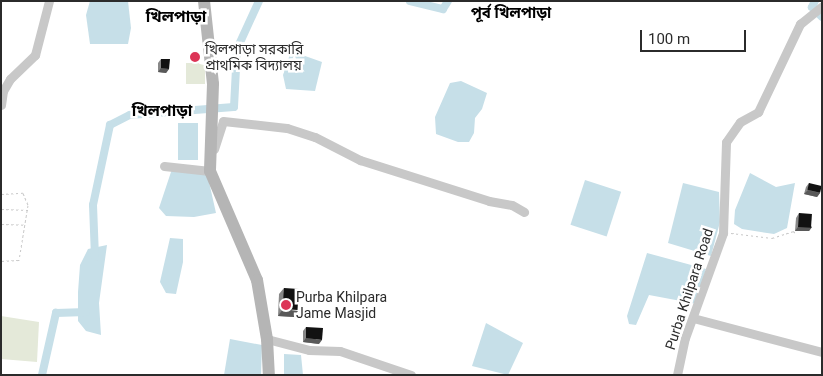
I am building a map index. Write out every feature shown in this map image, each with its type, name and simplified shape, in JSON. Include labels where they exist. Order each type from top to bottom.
[{"type":"street","points":[[1,105],[3,91],[10,79],[35,55],[49,1]]},
{"type":"street","points":[[204,1],[213,102],[210,171],[257,280],[267,339],[269,375]]},
{"type":"street","name":"Purba Khilpara Road","points":[[677,375],[693,318],[723,233],[726,142],[740,122],[758,112],[800,24],[822,6]]},
{"type":"street","points":[[212,146],[223,121],[287,128],[315,137],[360,160],[489,201],[512,205],[524,212]]},
{"type":"street","points":[[164,166],[210,171]]},
{"type":"street","points":[[693,318],[822,352]]},
{"type":"street","points":[[267,339],[308,350],[340,351],[411,375]]},
{"type":"path","points":[[1,194],[23,193],[28,210],[19,260],[1,261]]},
{"type":"path","points":[[1,209],[28,210]]},
{"type":"path","points":[[1,224],[25,225]]},
{"type":"path","points":[[723,233],[772,238],[793,231],[796,233]]},
{"type":"green space","points":[[186,63],[205,63],[205,84],[186,84]]},
{"type":"green space","points":[[1,316],[39,322],[37,362],[1,359]]},
{"type":"water","points":[[90,1],[128,1],[131,28],[128,44],[90,44],[86,15]]},
{"type":"water","points":[[291,51],[322,62],[315,91],[286,89],[283,75]]},
{"type":"water","points":[[461,81],[487,93],[482,109],[475,118],[474,133],[469,142],[458,142],[436,134],[435,117],[450,83]]},
{"type":"water","points":[[178,123],[198,123],[198,160],[178,160]]},
{"type":"water","points":[[172,169],[207,173],[216,213],[194,217],[166,216],[159,208]]},
{"type":"water","points":[[750,173],[776,187],[795,183],[787,228],[774,234],[742,229],[734,224],[735,210]]},
{"type":"water","points":[[585,180],[621,192],[607,236],[570,225]]},
{"type":"water","points":[[683,183],[719,192],[720,222],[711,256],[668,243]]},
{"type":"water","points":[[170,238],[183,239],[183,262],[176,294],[166,293],[160,282]]},
{"type":"water","points":[[107,245],[99,303],[101,335],[86,331],[78,321],[78,292],[80,265],[88,249]]},
{"type":"water","points":[[647,253],[706,269],[697,304],[649,295],[636,325],[629,324],[627,316]]},
{"type":"water","points":[[486,323],[523,343],[508,375],[472,366]]},
{"type":"water","points":[[230,339],[262,345],[261,375],[224,375]]},
{"type":"water","points":[[284,354],[301,355],[303,375],[284,375]]},
{"type":"building","points":[[161,59],[170,59],[169,69],[161,68]]},
{"type":"building","points":[[809,183],[822,186],[820,193],[807,190]]},
{"type":"building","points":[[799,213],[812,214],[811,228],[798,227]]},
{"type":"building","points":[[284,288],[299,289],[297,310],[283,309]]},
{"type":"building","points":[[306,327],[323,328],[322,340],[306,338]]},
{"type":"waterway","points":[[95,257],[93,205],[110,125],[130,115],[234,107],[237,49],[259,1]]},
{"type":"waterway","points":[[410,1],[443,9],[448,1]]},
{"type":"waterway","points":[[815,1],[812,7],[822,17]]},
{"type":"waterway","points":[[42,375],[56,313],[86,312]]},
{"type":"place","name":"খিলপাড়া সরকারি প্রাথমিক বিদ্যালয়","points":[[195,57]]},
{"type":"place","name":"Purba Khilpara Jame Masjid","points":[[286,305]]},
{"type":"district","name":"পূর্ব খিলপাড়া","points":[[511,14]]},
{"type":"district","name":"খিলপাড়া","points":[[176,17]]},
{"type":"district","name":"খিলপাড়া","points":[[162,111]]}]
